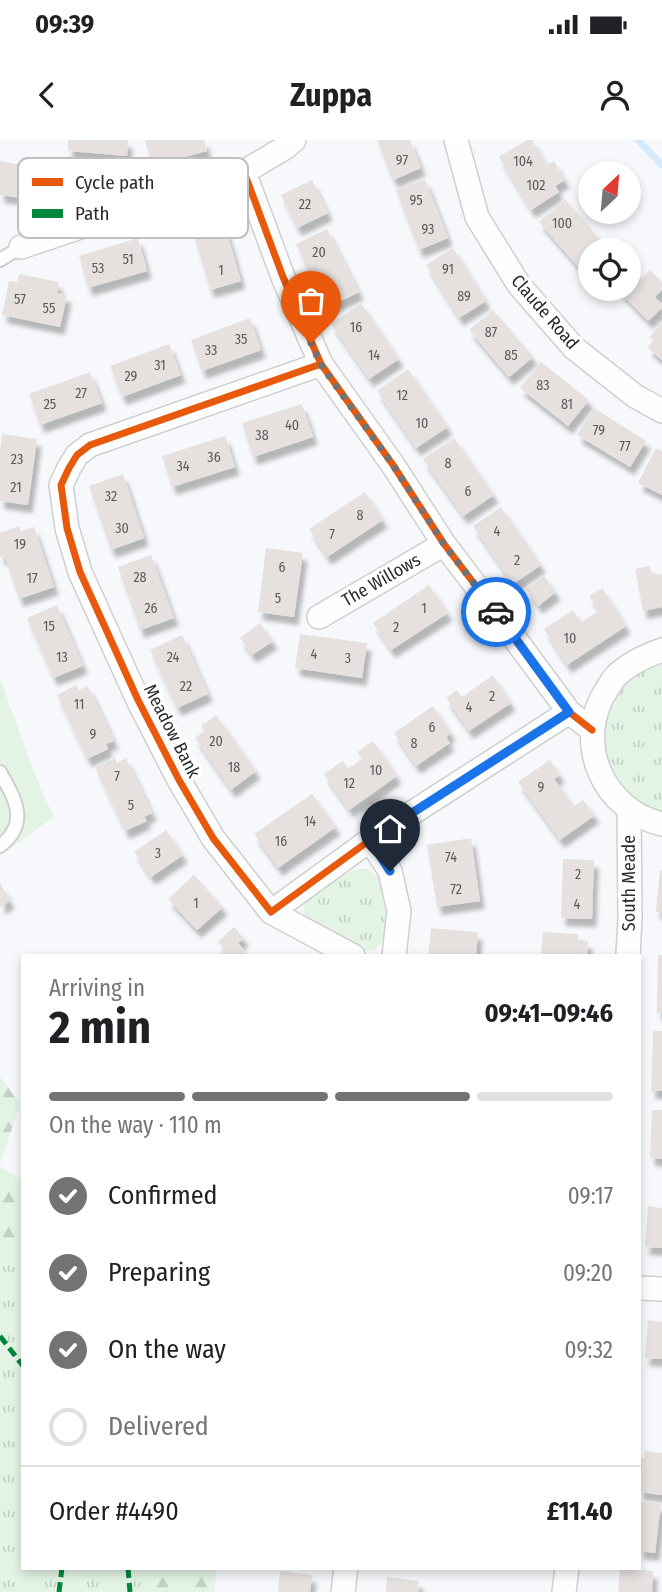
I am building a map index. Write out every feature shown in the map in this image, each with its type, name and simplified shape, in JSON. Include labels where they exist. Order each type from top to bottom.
[{"type":"street","points":[[248,170],[294,140]]},
{"type":"street","name":"Claude Road","points":[[456,140],[477,217],[519,285],[574,348],[635,397],[662,411]]},
{"type":"street","points":[[248,183],[283,277],[321,365],[393,465],[444,544],[569,712],[592,730]]},
{"type":"street","points":[[21,247],[48,238]]},
{"type":"street","name":"Meadow Bank","points":[[271,912],[213,838],[179,780],[138,700],[79,572],[67,528],[61,485],[77,455],[90,445],[321,365]]},
{"type":"street","name":"The Willows","points":[[319,617],[444,544]]},
{"type":"street","points":[[662,650],[638,659],[615,677],[599,701],[592,730],[595,761],[608,788],[629,810],[662,824]]},
{"type":"street","points":[[349,954],[271,912],[370,840],[569,712]]},
{"type":"street","name":"South Meade","points":[[628,954],[629,810]]},
{"type":"street","points":[[370,840],[390,871],[399,911],[394,954]]},
{"type":"street","points":[[641,1289],[662,1289]]},
{"type":"street","points":[[343,1592],[346,1570]]},
{"type":"street","points":[[564,1592],[567,1570]]},
{"type":"lane","points":[[0,260],[21,247]]},
{"type":"lane","points":[[0,772],[15,798],[18,813],[13,834],[0,846]]},
{"type":"green space","points":[[662,662],[662,811],[642,803],[624,790],[610,767],[604,739],[608,712],[621,688],[640,672]]},
{"type":"green space","points":[[0,679],[41,790],[54,817],[0,856]]},
{"type":"green space","points":[[368,869],[383,883],[389,908],[387,934],[375,950],[362,950],[311,922],[303,913],[305,900],[314,891],[354,870]]},
{"type":"green space","points":[[0,1076],[20,1104],[0,1164]]},
{"type":"green space","points":[[0,1167],[21,1179],[21,1270],[0,1254]]},
{"type":"green space","points":[[0,1254],[21,1270],[21,1570],[149,1570],[153,1592],[0,1592]]},
{"type":"green space","points":[[149,1570],[217,1570],[214,1592],[153,1592]]},
{"type":"building","points":[[68,140],[128,140],[127,156],[68,151]]},
{"type":"building","points":[[145,140],[204,140],[207,151],[181,158],[150,158]]},
{"type":"building","points":[[377,140],[410,140],[421,168],[393,180]]},
{"type":"building","points":[[527,140],[532,140],[547,165],[554,161],[565,180],[555,186],[559,192],[531,210],[499,157]]},
{"type":"building","points":[[0,161],[18,164],[18,197],[0,195]]},
{"type":"building","points":[[425,179],[448,238],[419,250],[396,190]]},
{"type":"building","points":[[312,180],[328,213],[297,228],[281,195]]},
{"type":"building","points":[[565,199],[578,214],[578,224],[586,224],[598,238],[578,238],[578,267],[539,222]]},
{"type":"building","points":[[327,229],[359,292],[327,308],[296,244]]},
{"type":"building","points":[[138,238],[147,271],[88,288],[79,256]]},
{"type":"building","points":[[195,238],[228,238],[241,281],[210,290]]},
{"type":"building","points":[[453,248],[486,301],[459,318],[426,265]]},
{"type":"building","points":[[650,270],[662,282],[662,290],[655,297],[662,304],[662,308],[648,321],[629,301],[641,301],[641,278]]},
{"type":"building","points":[[19,274],[59,282],[57,293],[67,295],[60,327],[2,315],[9,281],[17,282]]},
{"type":"building","points":[[361,303],[399,359],[369,379],[331,324]]},
{"type":"building","points":[[493,310],[533,357],[509,377],[469,330]]},
{"type":"building","points":[[250,318],[261,350],[202,371],[191,340]]},
{"type":"building","points":[[662,321],[662,360],[648,348],[653,340],[649,338]]},
{"type":"building","points":[[169,344],[181,375],[122,397],[110,366]]},
{"type":"building","points":[[541,362],[589,400],[568,426],[520,388]]},
{"type":"building","points":[[408,369],[448,427],[416,448],[377,391]]},
{"type":"building","points":[[90,372],[102,403],[40,425],[29,394]]},
{"type":"building","points":[[302,404],[313,437],[253,457],[242,423]]},
{"type":"building","points":[[594,408],[646,441],[630,467],[577,435]]},
{"type":"building","points":[[2,434],[37,439],[28,505],[0,501]]},
{"type":"building","points":[[225,436],[235,467],[172,487],[162,456]]},
{"type":"building","points":[[454,438],[494,495],[463,516],[423,459]]},
{"type":"building","points":[[656,448],[662,451],[662,495],[638,483]]},
{"type":"building","points":[[123,474],[144,538],[111,550],[89,486]]},
{"type":"building","points":[[365,492],[383,520],[327,557],[309,529]]},
{"type":"building","points":[[501,507],[541,565],[513,584],[473,526]]},
{"type":"building","points":[[19,526],[21,531],[34,527],[54,587],[19,599],[5,556],[0,557],[0,533]]},
{"type":"building","points":[[266,548],[303,553],[294,617],[258,612]]},
{"type":"building","points":[[151,555],[174,618],[140,630],[118,567]]},
{"type":"building","points":[[650,566],[652,576],[662,574],[662,607],[643,611],[635,569]]},
{"type":"building","points":[[544,576],[556,592],[538,606],[526,589]]},
{"type":"building","points":[[429,585],[448,613],[391,650],[373,623]]},
{"type":"building","points":[[602,588],[626,626],[567,665],[544,629],[573,610],[581,622],[599,611],[589,596]]},
{"type":"building","points":[[57,605],[83,666],[53,678],[27,618]]},
{"type":"building","points":[[260,623],[273,641],[252,655],[240,638]]},
{"type":"building","points":[[300,634],[367,643],[362,678],[295,668]]},
{"type":"building","points":[[182,635],[208,694],[177,708],[150,650]]},
{"type":"building","points":[[493,675],[511,703],[469,731],[446,698],[457,690],[462,697]]},
{"type":"building","points":[[76,685],[79,690],[88,686],[114,741],[106,744],[108,749],[87,759],[57,695]]},
{"type":"building","points":[[433,706],[451,733],[446,737],[450,743],[416,766],[394,733]]},
{"type":"building","points":[[216,715],[256,771],[231,790],[195,738],[204,731],[201,726]]},
{"type":"building","points":[[373,741],[397,776],[349,810],[324,774],[343,761],[348,768],[355,764],[362,759],[357,752]]},
{"type":"building","points":[[115,758],[117,763],[126,758],[152,813],[144,817],[147,821],[125,831],[95,767]]},
{"type":"building","points":[[550,760],[560,775],[554,779],[574,806],[583,800],[595,815],[560,840],[518,782]]},
{"type":"building","points":[[312,794],[336,827],[278,868],[254,834]]},
{"type":"building","points":[[166,830],[183,855],[151,877],[134,852]]},
{"type":"building","points":[[471,838],[480,901],[437,907],[427,845]]},
{"type":"building","points":[[563,859],[594,860],[592,919],[561,918]]},
{"type":"building","points":[[660,870],[662,912],[656,912]]},
{"type":"building","points":[[194,875],[223,907],[197,930],[168,899]]},
{"type":"building","points":[[0,883],[10,901],[0,907]]},
{"type":"building","points":[[234,927],[244,938],[238,943],[247,954],[221,954],[225,950],[218,942]]},
{"type":"building","points":[[431,928],[478,932],[476,954],[428,954]]},
{"type":"building","points":[[543,932],[578,934],[578,940],[588,941],[587,954],[541,954]]},
{"type":"building","points":[[658,955],[662,955],[662,1013],[657,1013]]},
{"type":"building","points":[[653,1031],[662,1031],[662,1091],[651,1091]]},
{"type":"building","points":[[652,1110],[662,1110],[662,1159],[650,1158]]},
{"type":"building","points":[[648,1206],[662,1208],[662,1248],[645,1247]]},
{"type":"building","points":[[648,1320],[662,1322],[662,1359],[645,1358]]},
{"type":"building","points":[[645,1451],[662,1453],[662,1495],[641,1492],[641,1457],[644,1458]]},
{"type":"building","points":[[641,1501],[661,1504],[655,1553],[641,1551]]},
{"type":"building","points":[[620,1570],[653,1571],[652,1592],[618,1592]]},
{"type":"building","points":[[280,1571],[312,1575],[310,1592],[278,1592]]},
{"type":"building","points":[[387,1577],[419,1581],[418,1592],[386,1592]]},
{"type":"waterway","points":[[638,140],[662,165]]},
{"type":"marked path","points":[[0,1336],[21,1363]]},
{"type":"marked path","points":[[59,1592],[62,1570]]},
{"type":"marked path","points":[[128,1570],[130,1592]]},
{"type":"cycle path","points":[[248,183],[283,277],[321,364],[393,465],[444,544],[569,712],[592,730]]},
{"type":"cycle path","points":[[321,364],[90,445],[77,455],[61,485],[67,528],[80,572],[138,700],[179,780],[213,838],[271,912],[370,840],[569,712]]},
{"type":"way so far","points":[[311,343],[321,365],[393,465],[444,544],[496,612]]},
{"type":"route","points":[[390,871],[370,840],[569,712],[496,612]]}]
